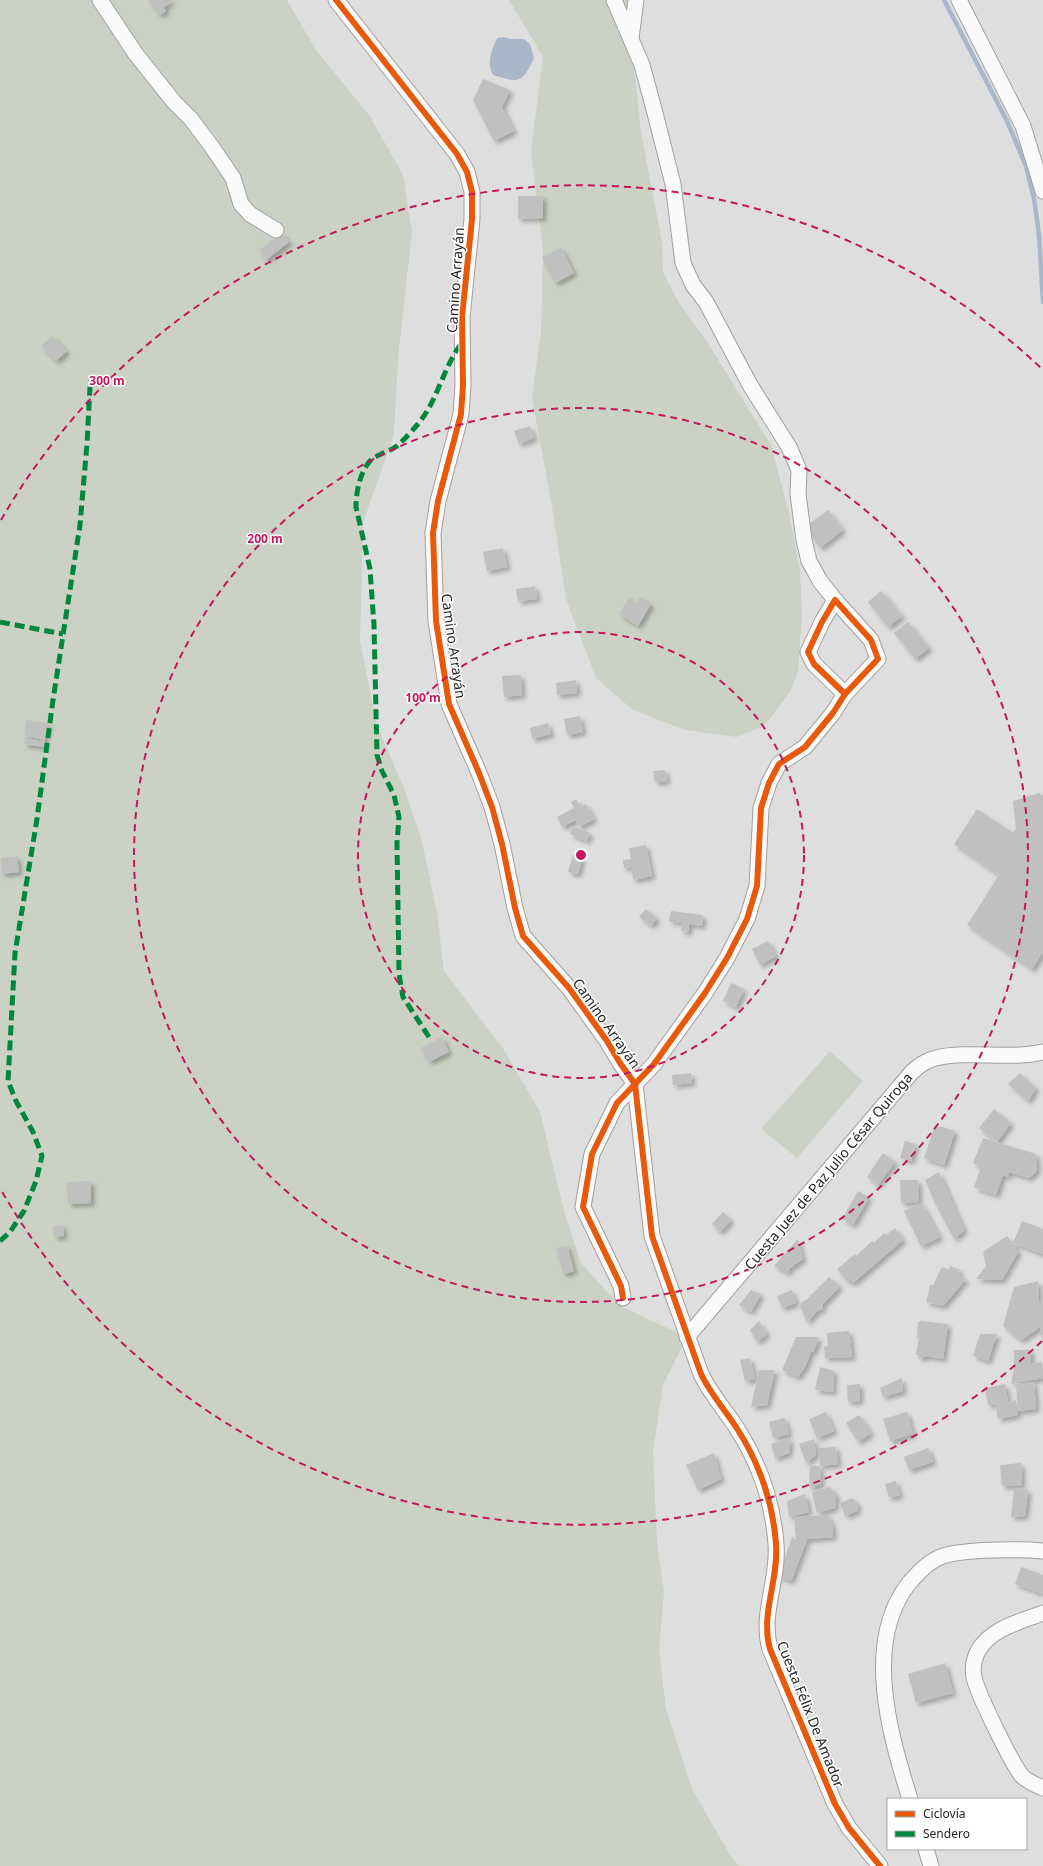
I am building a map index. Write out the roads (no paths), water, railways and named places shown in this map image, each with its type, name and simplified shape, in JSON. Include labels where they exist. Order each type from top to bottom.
[{"type":"street","points":[[100,0],[135,53],[174,102],[191,120],[216,153],[233,178],[241,204],[250,214],[276,230]]},
{"type":"street","name":"Camino Arrayán","points":[[336,0],[457,154],[467,172],[472,192],[472,219],[462,317],[464,385],[461,414],[438,501],[433,533],[436,620],[449,704],[492,807],[502,844],[515,908],[523,936],[569,988],[607,1041],[635,1084],[651,1232],[654,1245],[687,1337]]},
{"type":"street","points":[[614,0],[642,66],[673,184],[683,263],[693,285],[706,302],[750,385],[789,447],[799,470],[798,494],[804,540],[809,561],[820,581],[871,640],[878,659],[845,694],[805,747],[779,764],[769,783],[761,808],[757,886],[747,919],[727,958],[705,993],[654,1064],[617,1102],[592,1154],[583,1207],[621,1286],[623,1298]]},
{"type":"street","points":[[631,39],[636,0]]},
{"type":"street","points":[[959,0],[1023,126],[1043,191]]},
{"type":"street","points":[[836,600],[822,622],[808,652],[814,664],[845,694]]},
{"type":"street","name":"Cuesta Juez de Paz Julio César Quiroga","points":[[687,1337],[912,1072],[927,1061],[942,1057],[1043,1052]]},
{"type":"street","name":"Cuesta Félix De Amador","points":[[687,1337],[705,1382],[745,1443],[763,1481],[770,1500],[776,1551],[766,1625],[770,1650],[835,1804],[849,1828],[880,1866]]},
{"type":"street","points":[[910,1798],[892,1738],[884,1674],[889,1622],[899,1599],[905,1588],[922,1569],[942,1557],[962,1552],[1043,1551]]},
{"type":"street","points":[[1043,1613],[1003,1628],[990,1637],[978,1651],[973,1668],[976,1685],[1014,1764],[1024,1777],[1043,1788]]},
{"type":"street","points":[[926,1850],[931,1866]]},
{"type":"water","points":[[504,37],[511,39],[524,39],[530,44],[534,58],[526,73],[519,79],[514,80],[493,75],[491,70],[490,56],[493,47],[497,38]]},
{"type":"waterway","points":[[944,0],[1007,121],[1026,166],[1034,199],[1039,234],[1043,302]]}]
